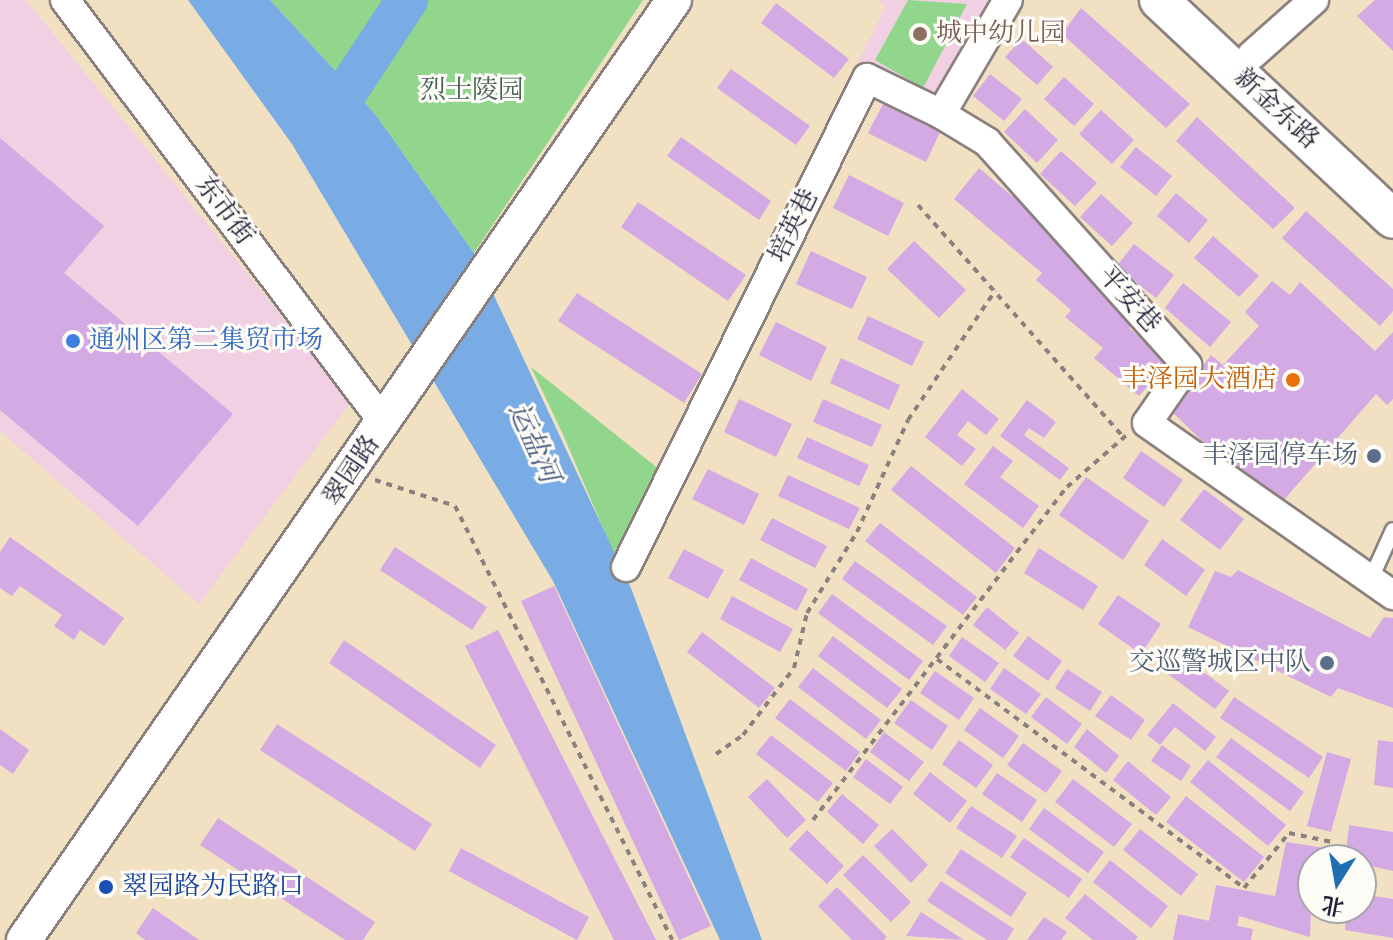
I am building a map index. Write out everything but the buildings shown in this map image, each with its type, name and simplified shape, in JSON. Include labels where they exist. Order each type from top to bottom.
[{"type":"main road","name":"新金东路","points":[[1159,0],[1393,219]]},
{"type":"main road","name":"新金东路","points":[[1190,0],[1393,186]]},
{"type":"street","name":"东市街","points":[[65,0],[384,423]]},
{"type":"street","name":"翠园路","points":[[24,940],[352,473],[411,375],[494,265],[674,0]]},
{"type":"street","points":[[941,114],[1008,0]]},
{"type":"street","points":[[1252,55],[1314,0]]},
{"type":"street","name":"培英巷","points":[[626,567],[867,78],[941,114]]},
{"type":"street","name":"平安巷","points":[[941,114],[987,142],[1187,365],[1135,430]]},
{"type":"street","points":[[1135,430],[1381,589]]},
{"type":"lane","points":[[1381,589],[1393,530]]},
{"type":"path","points":[[813,820],[1067,487],[1135,430],[995,291],[918,205]]},
{"type":"path","points":[[716,754],[743,735],[794,668],[807,613],[857,532],[908,420],[995,291]]},
{"type":"path","points":[[352,473],[455,506],[672,940]]},
{"type":"path","points":[[936,659],[1244,888],[1289,833],[1332,842]]},
{"type":"shaded area","points":[[0,0],[26,0],[351,402],[199,604],[0,431]]},
{"type":"shaded area","name":"城中幼儿园","points":[[877,0],[989,0],[931,98],[858,62],[886,6]]},
{"type":"green space","name":"烈士陵园","points":[[270,0],[643,0],[474,253],[375,114]]},
{"type":"green space","points":[[908,0],[967,4],[923,88],[875,60]]},
{"type":"green space","points":[[531,367],[660,470],[614,554],[565,439]]},
{"type":"water","name":"运盐河","points":[[188,0],[270,0],[375,114],[474,253],[631,588],[762,940],[720,940],[553,581],[292,144]]},
{"type":"waterway","points":[[321,131],[407,0]]},
{"type":"place","name":"城中幼儿园","points":[[920,34]]},
{"type":"place","name":"通州区第二集贸市场","points":[[73,341]]},
{"type":"place","name":"丰泽园大酒店","points":[[1293,380]]},
{"type":"place","name":"丰泽园停车场","points":[[1374,456]]},
{"type":"place","name":"交巡警城区中队","points":[[1327,663]]},
{"type":"place","name":"翠园路为民路口","points":[[106,887]]}]
